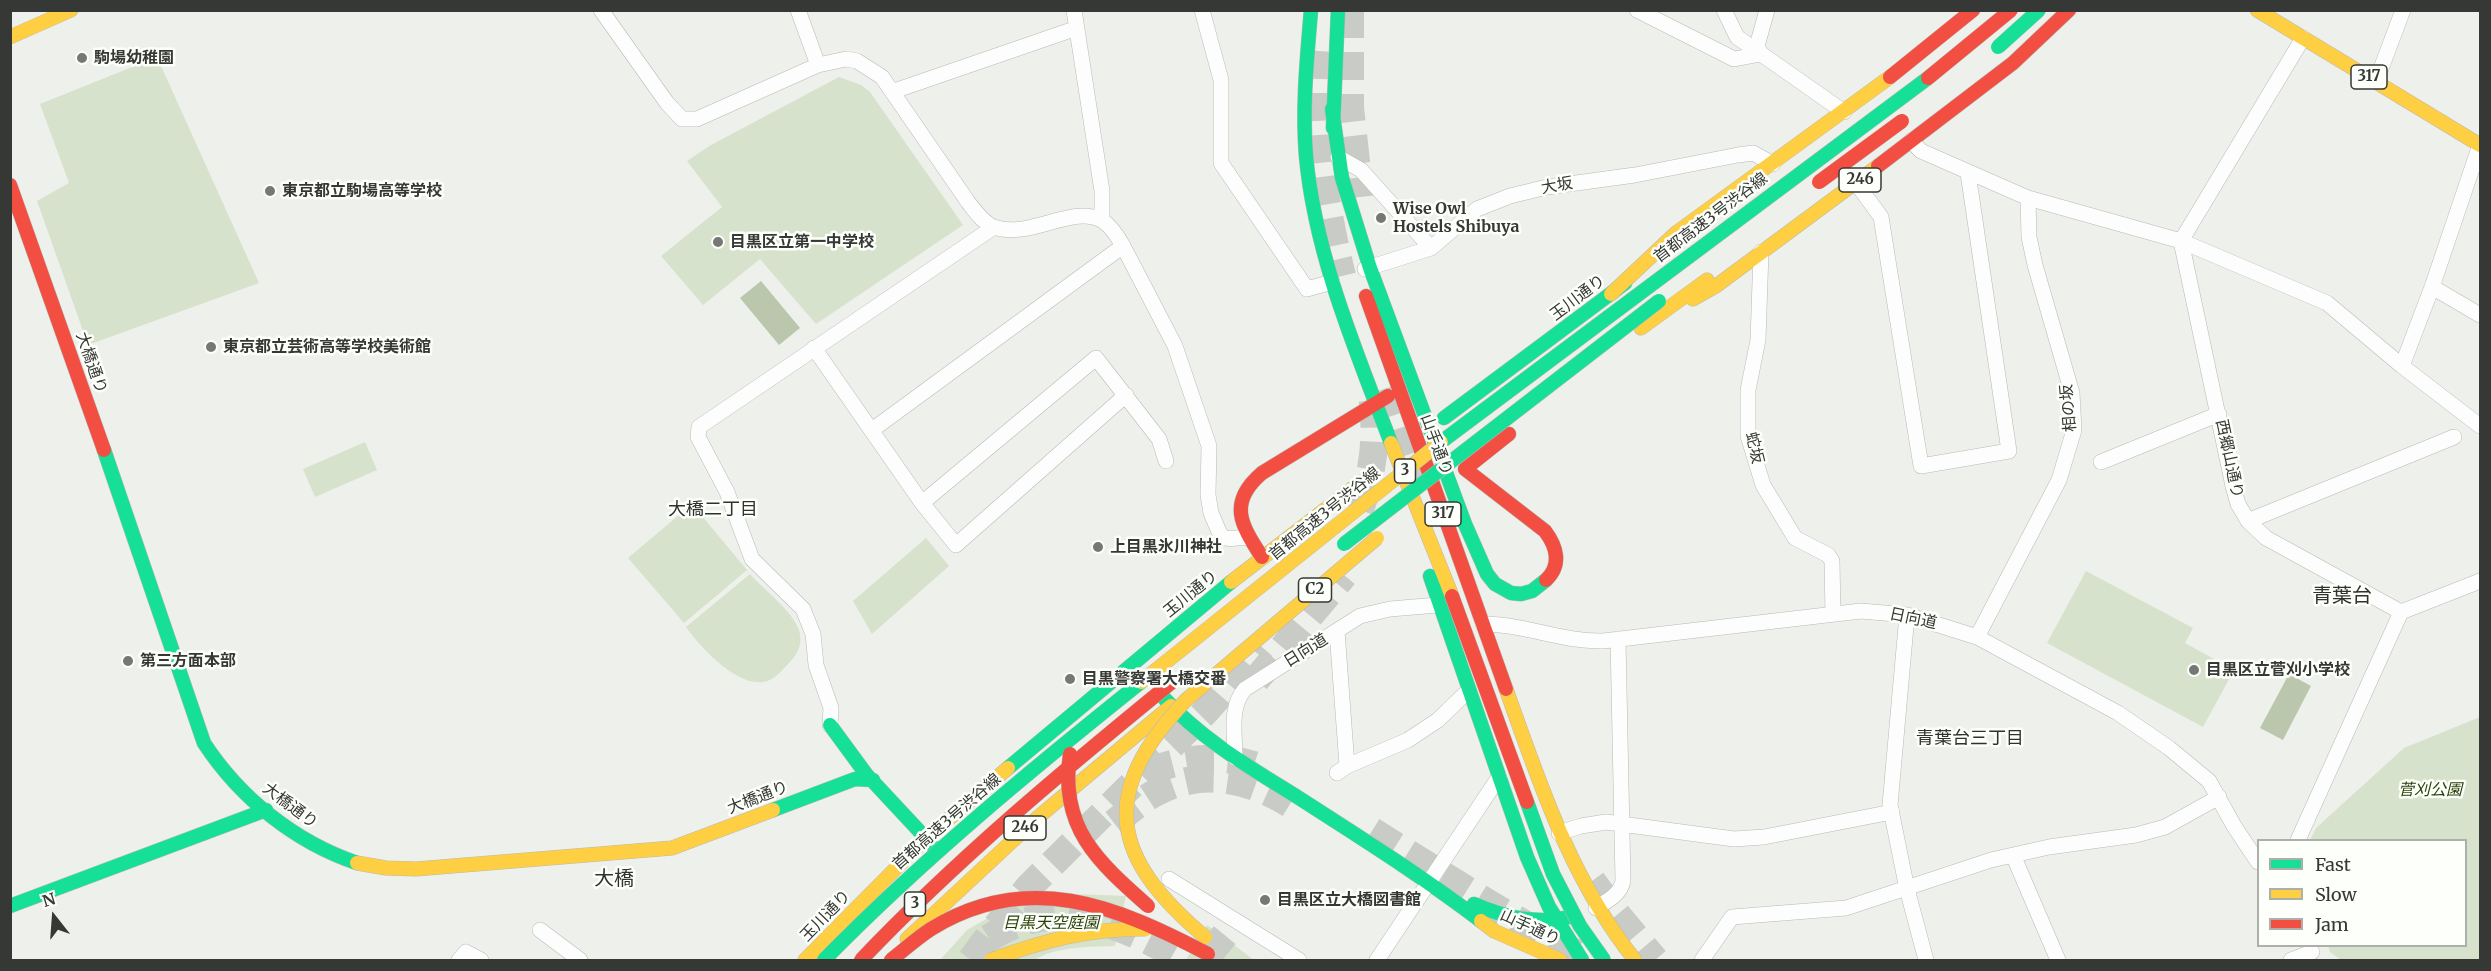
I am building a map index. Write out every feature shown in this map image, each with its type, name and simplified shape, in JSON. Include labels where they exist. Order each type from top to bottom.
[{"type":"main road","name":"317","points":[[1311,10],[1305,106],[1306,154],[1312,201],[1332,282],[1376,404],[1392,461],[1452,596],[1553,874],[1570,908],[1604,960]]},
{"type":"main road","name":"山手通り","points":[[1338,10],[1332,109],[1337,192],[1345,231],[1364,270],[1399,390],[1559,833],[1578,877],[1596,908],[1614,935],[1635,960]]},
{"type":"main road","points":[[1611,294],[1676,233],[1844,112],[1923,52],[1973,10]]},
{"type":"main road","name":"首都高速3号渋谷線","points":[[824,960],[882,901],[1041,762],[1437,445],[1952,60],[2011,10]]},
{"type":"main road","points":[[1987,56],[2039,10]]},
{"type":"main road","name":"246","points":[[1637,331],[1716,286],[1856,183],[2013,63],[2069,10]]},
{"type":"main road","name":"317","points":[[2257,10],[2481,145]]},
{"type":"main road","points":[[10,37],[66,12]]},
{"type":"main road","points":[[1332,109],[1338,157],[1364,270],[1465,524],[1486,574],[1503,589],[1521,594],[1532,591],[1549,578],[1557,561],[1554,543],[1545,531],[1465,469]]},
{"type":"main road","points":[[1805,193],[1917,109]]},
{"type":"main road","name":"大橋通り","points":[[10,185],[77,371],[204,743],[213,757],[246,794],[299,836],[332,854],[356,863],[416,869],[672,848],[855,779],[864,777],[873,780]]},
{"type":"main road","name":"玉川通り","points":[[1392,461],[1444,418],[1682,240]]},
{"type":"main road","name":"246","points":[[1410,516],[1704,275]]},
{"type":"main road","name":"3","points":[[1330,555],[1480,440],[1704,275]]},
{"type":"main road","points":[[1205,945],[1108,871],[1085,842],[1078,829],[1068,796],[1067,770],[1073,743],[1088,714],[1112,685],[1140,661],[1321,520],[1487,397],[1596,324]]},
{"type":"main road","points":[[1262,557],[1249,538],[1242,522],[1239,505],[1246,486],[1262,473],[1399,390]]},
{"type":"main road","name":"C2","points":[[1205,945],[1163,899],[1147,878],[1135,854],[1126,803],[1132,773],[1143,750],[1160,726],[1186,700],[1433,489],[1480,440]]},
{"type":"main road","points":[[1392,461],[1438,604],[1531,865],[1556,921],[1581,960]]},
{"type":"main road","name":"玉川通り","points":[[805,960],[926,838],[1132,663],[1262,557],[1366,478]]},
{"type":"main road","name":"246","points":[[890,960],[965,881],[1059,797],[1392,532]]},
{"type":"main road","name":"山手通り","points":[[1132,663],[1185,721],[1235,758],[1429,881],[1498,916],[1525,921],[1556,921],[1596,908]]},
{"type":"main road","name":"3","points":[[861,960],[899,919],[971,850],[1049,782],[1185,672]]},
{"type":"main road","points":[[831,724],[841,742],[873,780],[965,881]]},
{"type":"main road","points":[[10,906],[266,810]]},
{"type":"main road","name":"山手通り","points":[[1429,881],[1494,932],[1560,960]]},
{"type":"main road","points":[[890,960],[924,934],[957,915],[996,901],[1039,895],[1061,896],[1107,907],[1205,945]]},
{"type":"main road","points":[[1535,949],[1558,947],[1568,942],[1585,926],[1596,908]]},
{"type":"main road","points":[[991,960],[1054,938],[1104,929],[1164,931],[1205,945]]},
{"type":"street","points":[[601,10],[667,103],[682,119],[697,119],[818,65],[835,60],[857,61],[882,77],[968,202],[981,218],[994,227],[1014,231],[1068,219],[1086,217],[1102,220],[1114,231],[1123,246],[1175,346],[1209,446],[1208,495],[1216,526],[1225,538],[1231,539],[1238,536],[1249,538]]},
{"type":"street","points":[[798,10],[818,65]]},
{"type":"street","points":[[1074,10],[1102,191],[1102,220]]},
{"type":"street","points":[[1202,10],[1221,80],[1221,163],[1307,289],[1332,282]]},
{"type":"street","points":[[1637,10],[1734,59],[1761,54]]},
{"type":"street","points":[[1724,10],[1737,37],[1844,112]]},
{"type":"street","points":[[1761,54],[1757,46],[1767,10]]},
{"type":"street","points":[[2376,82],[2403,10]]},
{"type":"street","points":[[894,92],[1077,28]]},
{"type":"street","points":[[2181,240],[2303,38]]},
{"type":"street","points":[[1911,141],[1921,151],[2028,198],[2181,240],[2327,303],[2402,366],[2480,425]]},
{"type":"street","points":[[2402,366],[2481,145]]},
{"type":"street","name":"大坂","points":[[1364,270],[1431,248],[1477,210],[1510,196],[1547,187],[1635,175],[1738,154],[1753,153],[1773,164]]},
{"type":"street","points":[[1338,157],[1361,170],[1431,248]]},
{"type":"street","points":[[1856,183],[1881,217],[1921,466],[2009,451],[1968,173]]},
{"type":"street","name":"相の坂","points":[[1977,637],[2059,480],[2074,430],[2072,393],[2029,237],[2028,198]]},
{"type":"street","points":[[831,724],[831,708],[816,665],[813,634],[803,609],[790,593],[774,583],[752,559],[727,492],[698,437],[699,427],[994,227]]},
{"type":"street","name":"西郷山通り","points":[[2181,240],[2235,495],[2248,521],[2273,543],[2401,612]]},
{"type":"street","points":[[872,430],[1123,246]]},
{"type":"street","name":"蛇坂","points":[[1761,252],[1758,340],[1748,390],[1748,436],[1763,485],[1795,538],[1828,555],[1832,561],[1833,614]]},
{"type":"street","points":[[2432,287],[2481,315]]},
{"type":"street","points":[[814,348],[922,503],[956,545],[1126,395]]},
{"type":"street","points":[[922,503],[1096,358],[1162,445],[1167,461]]},
{"type":"street","points":[[2101,462],[2219,414]]},
{"type":"street","points":[[2248,521],[2454,437]]},
{"type":"street","points":[[2298,839],[2401,612],[2481,581]]},
{"type":"street","name":"日向道","points":[[1235,758],[1234,720],[1237,698],[1245,689],[1360,616],[1390,609],[1438,604]]},
{"type":"street","name":"日向道","points":[[1483,624],[1505,624],[1580,642],[1861,611],[1907,615],[1977,637],[2118,712],[2169,748],[2209,781],[2234,826],[2257,859]]},
{"type":"street","points":[[1907,615],[1890,806],[1907,889],[1926,960]]},
{"type":"street","points":[[1337,631],[1342,770],[1408,740],[1438,720],[1468,691]]},
{"type":"street","points":[[1596,908],[1621,889],[1618,639]]},
{"type":"street","points":[[1377,960],[1498,777]]},
{"type":"street","points":[[1702,960],[1732,917],[1846,908],[1991,860],[2049,847],[2136,835],[2165,827],[2219,798]]},
{"type":"street","points":[[1559,833],[1589,824],[1606,822],[1734,838],[1764,837],[1892,812]]},
{"type":"street","points":[[2013,855],[2055,960]]},
{"type":"street","points":[[1169,879],[1299,960]]},
{"type":"street","points":[[540,930],[580,960]]},
{"type":"street","points":[[459,960],[466,952],[481,960]]},
{"type":"street","points":[[2291,960],[2312,953]]},
{"type":"green space","points":[[157,57],[259,283],[88,345],[37,201],[69,183],[40,104]]},
{"type":"green space","points":[[839,77],[861,85],[870,92],[963,225],[816,324],[760,259],[703,305],[661,256],[722,207],[687,161],[711,145]]},
{"type":"green space","points":[[365,442],[377,470],[315,497],[303,469]]},
{"type":"green space","points":[[692,504],[747,570],[684,623],[628,558]]},
{"type":"green space","points":[[926,538],[949,566],[872,634],[853,601]]},
{"type":"green space","points":[[2086,571],[2193,628],[2185,643],[2234,670],[2203,727],[2047,643]]},
{"type":"green space","points":[[750,574],[790,615],[800,635],[799,648],[792,660],[781,672],[763,682],[753,682],[730,672],[700,645],[686,627]]},
{"type":"green space","name":"菅刈公園","points":[[2480,717],[2480,960],[2341,960],[2330,952],[2328,947],[2467,947],[2467,839],[2310,839],[2316,828],[2404,748]]},
{"type":"green space","name":"目黒天空庭園","points":[[1048,893],[1126,896],[1115,946],[1063,950],[1034,960],[940,960],[967,930],[998,912]]},
{"type":"green space","points":[[1207,925],[1254,960],[1186,960]]},
{"type":"shaded area","points":[[761,281],[800,328],[779,345],[740,298]]},
{"type":"shaded area","points":[[2289,674],[2311,686],[2283,740],[2260,728]]},
{"type":"tunnel","points":[[1350,10],[1350,108],[1360,197]]},
{"type":"tunnel","points":[[1319,51],[1319,136],[1325,193],[1342,276]]},
{"type":"tunnel","points":[[1387,388],[1420,487]]},
{"type":"tunnel","points":[[1360,510],[1373,454],[1372,396]]},
{"type":"tunnel","points":[[1256,680],[1344,575]]},
{"type":"tunnel","points":[[971,960],[1029,887],[1206,711],[1262,647]]},
{"type":"tunnel","points":[[1146,773],[1172,764],[1200,759],[1227,760],[1254,765]]},
{"type":"tunnel","points":[[1114,823],[1155,793],[1172,785],[1207,779],[1224,779],[1258,788],[1290,804]]},
{"type":"tunnel","points":[[1372,831],[1491,905],[1588,960]]},
{"type":"tunnel","points":[[1592,881],[1655,960]]},
{"type":"tunnel","points":[[989,938],[1014,925],[1039,918],[1064,916],[1112,925],[1183,960]]},
{"type":"tunnel","points":[[1205,937],[1233,960]]},
{"type":"traffic: fast","points":[[1311,10],[1305,119],[1306,156],[1311,193],[1318,230],[1339,302],[1391,443]]},
{"type":"traffic: fast","points":[[1333,128],[1338,10]]},
{"type":"traffic: fast","points":[[1998,47],[2039,10]]},
{"type":"traffic: fast","points":[[1441,442],[1928,78]]},
{"type":"traffic: fast","points":[[1332,109],[1342,178],[1370,268],[1465,524],[1487,574],[1495,584],[1511,593],[1521,594],[1532,591],[1546,580]]},
{"type":"traffic: fast","points":[[1444,418],[1625,283]]},
{"type":"traffic: fast","points":[[1344,544],[1659,301]]},
{"type":"traffic: fast","points":[[104,450],[204,743],[234,782],[271,816],[312,843],[357,863]]},
{"type":"traffic: fast","points":[[1430,576],[1527,857],[1549,907],[1582,960]]},
{"type":"traffic: fast","points":[[1008,768],[1231,582]]},
{"type":"traffic: fast","points":[[824,960],[900,886],[978,816],[1141,682]]},
{"type":"traffic: fast","points":[[1164,698],[1194,727],[1228,752],[1436,888],[1481,921]]},
{"type":"traffic: fast","points":[[830,725],[866,774],[936,849]]},
{"type":"traffic: fast","points":[[773,810],[855,779],[873,780]]},
{"type":"traffic: fast","points":[[1527,802],[1553,874],[1580,926],[1604,960]]},
{"type":"traffic: fast","points":[[10,906],[266,810]]},
{"type":"traffic: fast","points":[[1474,904],[1509,916],[1533,920],[1570,917]]},
{"type":"traffic: slow","points":[[10,37],[71,10]]},
{"type":"traffic: slow","points":[[2257,10],[2480,145]]},
{"type":"traffic: slow","points":[[1611,294],[1676,233],[1890,77]]},
{"type":"traffic: slow","points":[[1693,299],[1716,286],[1878,166]]},
{"type":"traffic: slow","points":[[1641,328],[1707,280]]},
{"type":"traffic: slow","points":[[1141,682],[1441,442]]},
{"type":"traffic: slow","points":[[1391,443],[1452,596]]},
{"type":"traffic: slow","points":[[1231,582],[1361,482]]},
{"type":"traffic: slow","points":[[1205,937],[1173,908],[1150,879],[1134,851],[1127,823],[1128,795],[1138,765],[1158,734],[1186,700],[1377,538]]},
{"type":"traffic: slow","points":[[1506,689],[1545,795],[1575,864],[1612,929],[1635,960]]},
{"type":"traffic: slow","points":[[907,939],[1036,819],[1171,706]]},
{"type":"traffic: slow","points":[[805,960],[926,838],[1008,768]]},
{"type":"traffic: slow","points":[[357,863],[386,868],[416,869],[672,848],[773,810]]},
{"type":"traffic: slow","points":[[1481,921],[1494,931],[1560,960]]},
{"type":"traffic: slow","points":[[991,960],[1029,947],[1086,933],[1146,929]]},
{"type":"traffic: jam","points":[[1890,77],[1973,10]]},
{"type":"traffic: jam","points":[[1928,78],[2011,10]]},
{"type":"traffic: jam","points":[[1878,166],[2013,63],[2069,10]]},
{"type":"traffic: jam","points":[[1819,182],[1902,121]]},
{"type":"traffic: jam","points":[[10,185],[104,450]]},
{"type":"traffic: jam","points":[[1366,296],[1506,689]]},
{"type":"traffic: jam","points":[[1262,557],[1243,524],[1241,514],[1241,504],[1251,484],[1262,473],[1388,396]]},
{"type":"traffic: jam","points":[[1509,434],[1465,469],[1545,531],[1556,556],[1554,568],[1546,580]]},
{"type":"traffic: jam","points":[[1452,596],[1527,802]]},
{"type":"traffic: jam","points":[[861,960],[973,851],[1051,782],[1172,682]]},
{"type":"traffic: jam","points":[[1070,754],[1068,780],[1070,802],[1076,822],[1098,857],[1148,906]]},
{"type":"traffic: jam","points":[[891,960],[931,929],[967,911],[1002,901],[1037,898],[1071,901],[1106,909],[1140,921],[1208,954]]},
{"type":"place","name":"駒場幼稚園","points":[[82,58]]},
{"type":"place","name":"東京都立駒場高等学校","points":[[270,191]]},
{"type":"place","name":"Wise Owl Hostels Shibuya","points":[[1381,218]]},
{"type":"place","name":"目黒区立第一中学校","points":[[718,242]]},
{"type":"place","name":"東京都立芸術高等学校美術館","points":[[211,347]]},
{"type":"place","name":"上目黒氷川神社","points":[[1098,547]]},
{"type":"place","name":"第三方面本部","points":[[128,661]]},
{"type":"place","name":"目黒区立菅刈小学校","points":[[2194,670]]},
{"type":"place","name":"目黒警察署大橋交番","points":[[1070,679]]},
{"type":"place","name":"目黒区立大橋図書館","points":[[1265,900]]},
{"type":"district","name":"大橋二丁目","points":[[713,510]]},
{"type":"district","name":"青葉台","points":[[2342,596]]},
{"type":"district","name":"青葉台三丁目","points":[[1970,739]]},
{"type":"district","name":"大橋","points":[[614,879]]}]
